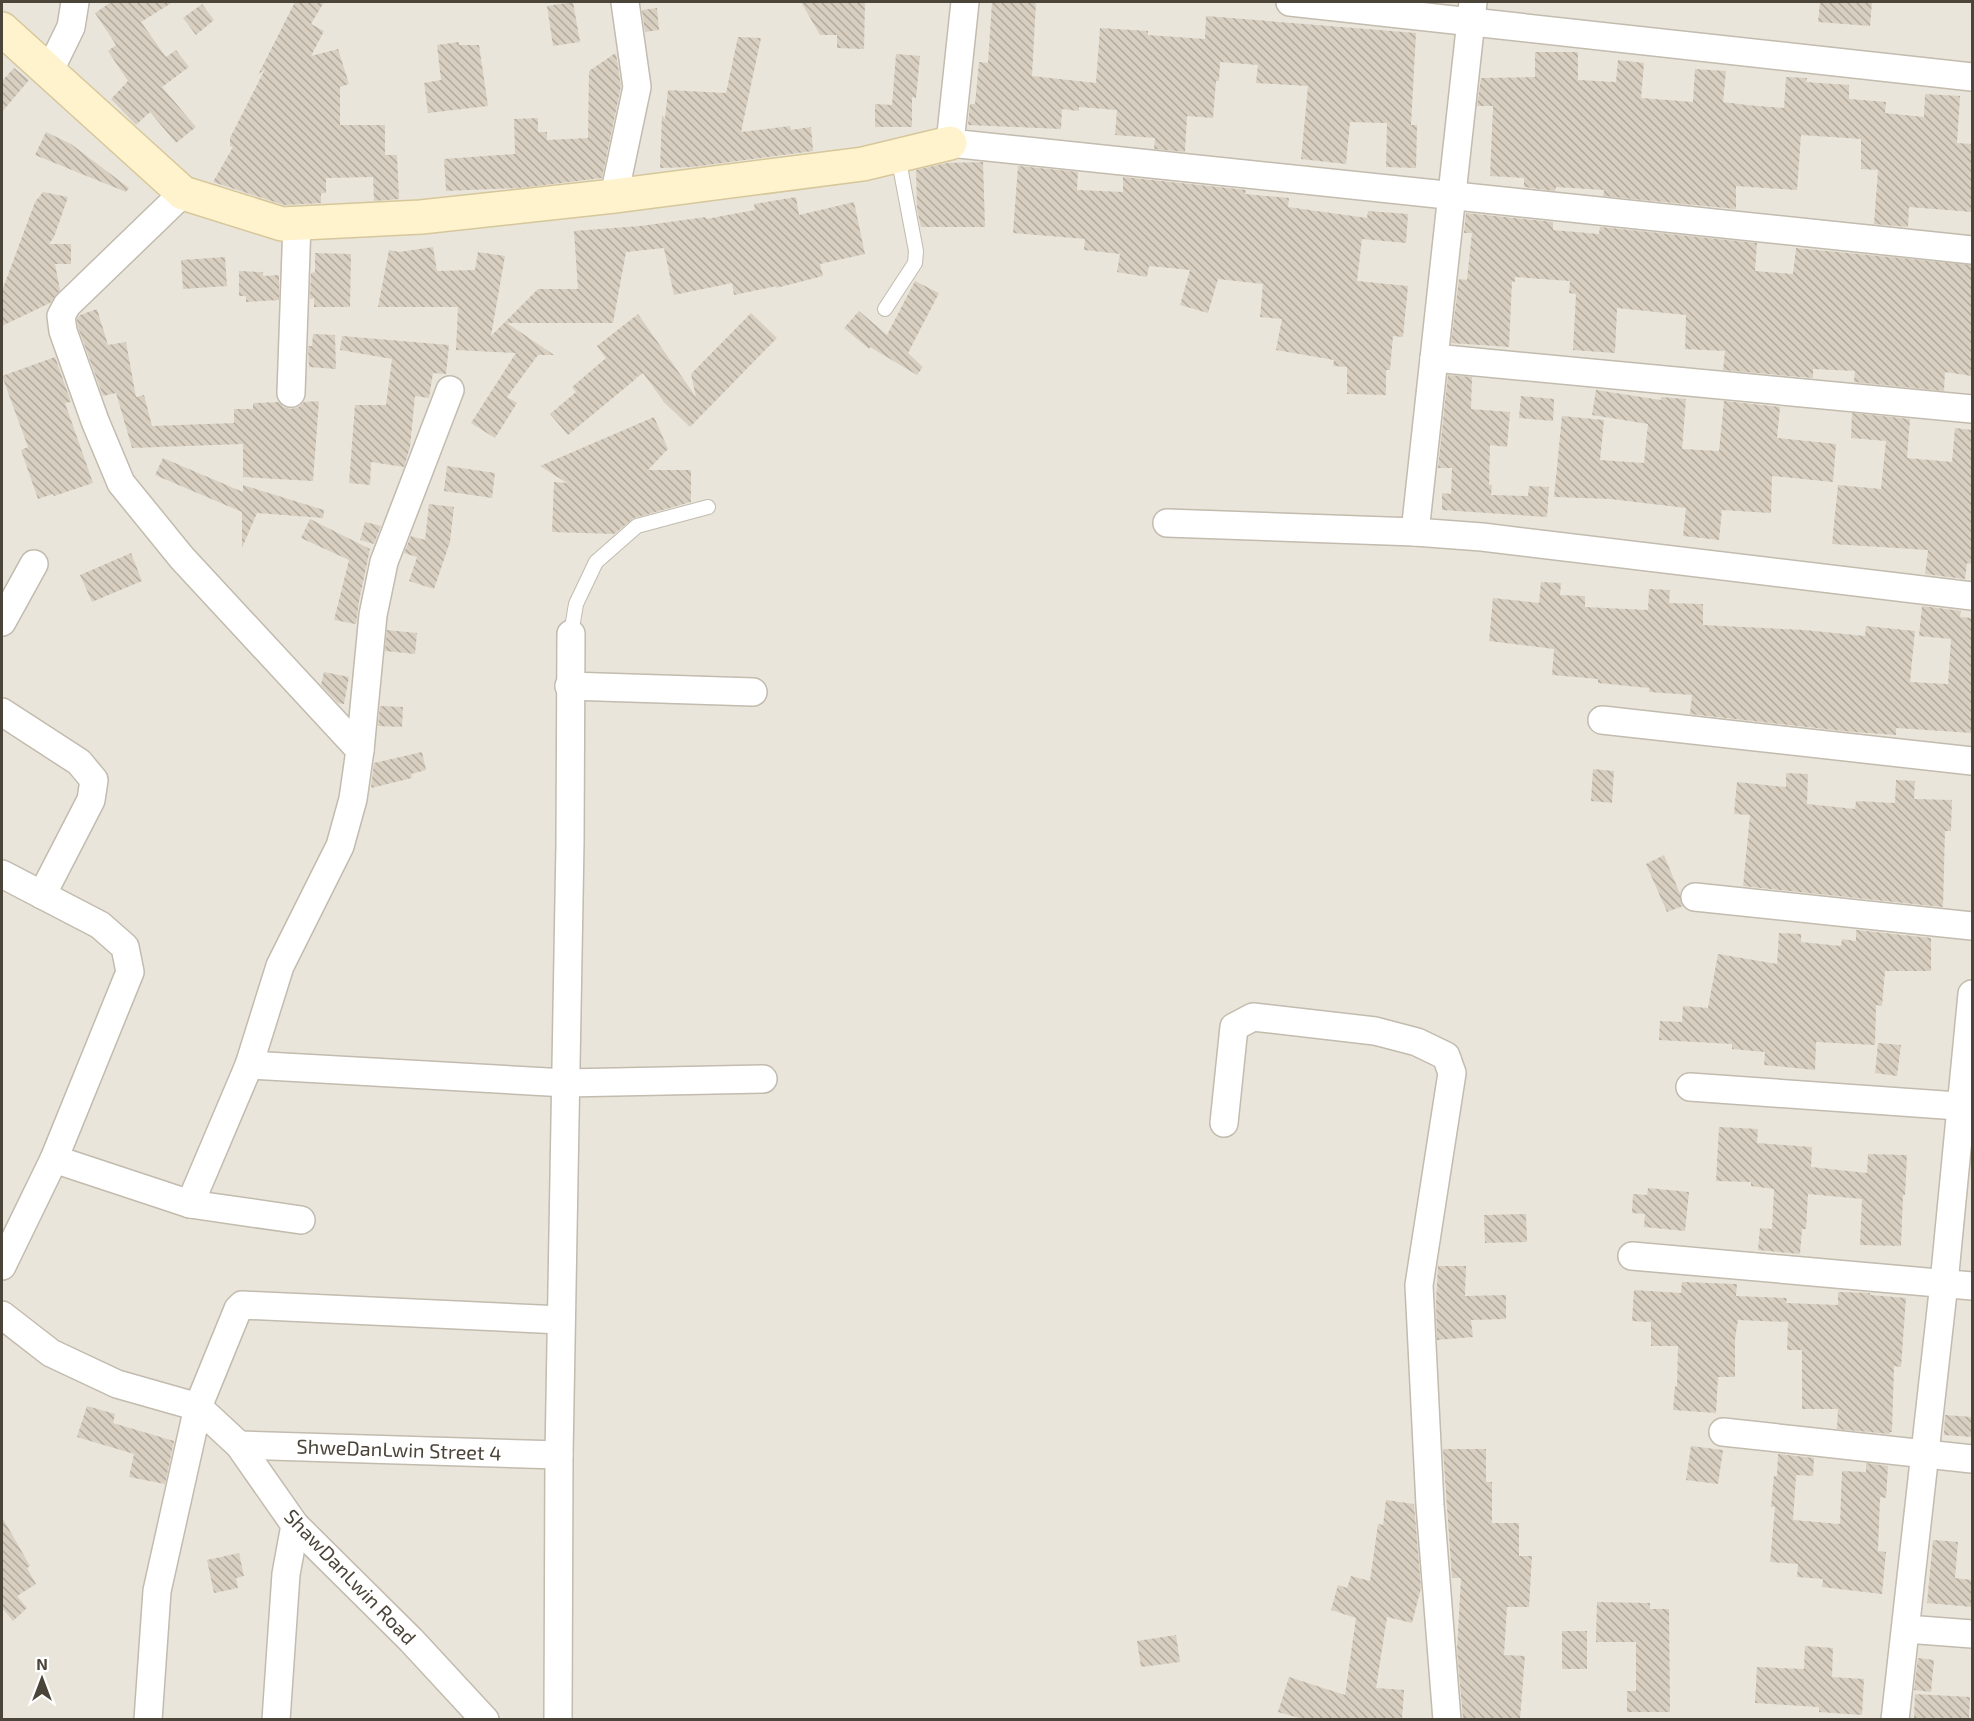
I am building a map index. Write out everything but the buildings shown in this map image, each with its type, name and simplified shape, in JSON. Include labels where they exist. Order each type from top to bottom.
[{"type":"street","points":[[49,72],[71,27],[75,2]]},
{"type":"street","points":[[614,196],[637,87],[625,2]]},
{"type":"street","points":[[950,143],[965,2]]},
{"type":"street","points":[[1290,2],[1472,11],[1972,76]]},
{"type":"street","points":[[1415,531],[1472,11]]},
{"type":"street","points":[[2,29],[183,193],[282,224],[421,217],[614,196],[863,164],[950,143],[1972,250]]},
{"type":"street","points":[[183,193],[67,305],[62,316],[63,331],[95,422],[121,483],[182,558],[360,750]]},
{"type":"street","points":[[291,393],[297,223]]},
{"type":"street","points":[[1434,358],[1972,408]]},
{"type":"street","points":[[190,1204],[249,1065],[280,966],[340,846],[353,800],[373,615],[384,562],[450,390]]},
{"type":"street","points":[[1167,524],[1415,531],[1494,538],[1972,596]]},
{"type":"street","points":[[2,622],[34,564]]},
{"type":"street","points":[[558,1719],[559,1455],[570,843],[571,634]]},
{"type":"street","points":[[569,686],[753,692]]},
{"type":"street","points":[[2,712],[79,762],[94,780],[91,800],[42,895]]},
{"type":"street","points":[[1602,720],[1972,761]]},
{"type":"street","points":[[2,874],[100,925],[125,947],[130,972],[54,1159],[2,1266]]},
{"type":"street","points":[[1695,897],[1972,926]]},
{"type":"street","points":[[1895,1719],[1944,1283],[1967,1106],[1972,993]]},
{"type":"street","points":[[1224,1123],[1234,1027],[1253,1017],[1375,1031],[1417,1042],[1446,1056],[1452,1073],[1419,1285],[1430,1505],[1447,1719]]},
{"type":"street","points":[[249,1065],[566,1083],[763,1079]]},
{"type":"street","points":[[1690,1087],[1967,1106]]},
{"type":"street","points":[[54,1159],[190,1204],[301,1220]]},
{"type":"street","points":[[1632,1256],[1972,1286]]},
{"type":"street","points":[[148,1719],[157,1591],[198,1407],[238,1309],[242,1305],[561,1320]]},
{"type":"street","name":"ShawDanLwin Road","points":[[2,1315],[51,1353],[117,1384],[198,1407],[239,1445],[295,1526],[411,1640],[485,1719]]},
{"type":"street","points":[[1723,1432],[1972,1459]]},
{"type":"street","name":"ShweDanLwin Street 4","points":[[239,1445],[559,1455]]},
{"type":"street","points":[[276,1719],[286,1574],[295,1526]]},
{"type":"street","points":[[1906,1629],[1972,1634]]},
{"type":"lane","points":[[885,309],[915,263],[916,251],[898,156]]},
{"type":"lane","points":[[571,634],[576,604],[596,562],[637,526],[708,507]]},
{"type":"shaded area","points":[[2,2],[1972,2],[1972,1719],[2,1719]]}]
